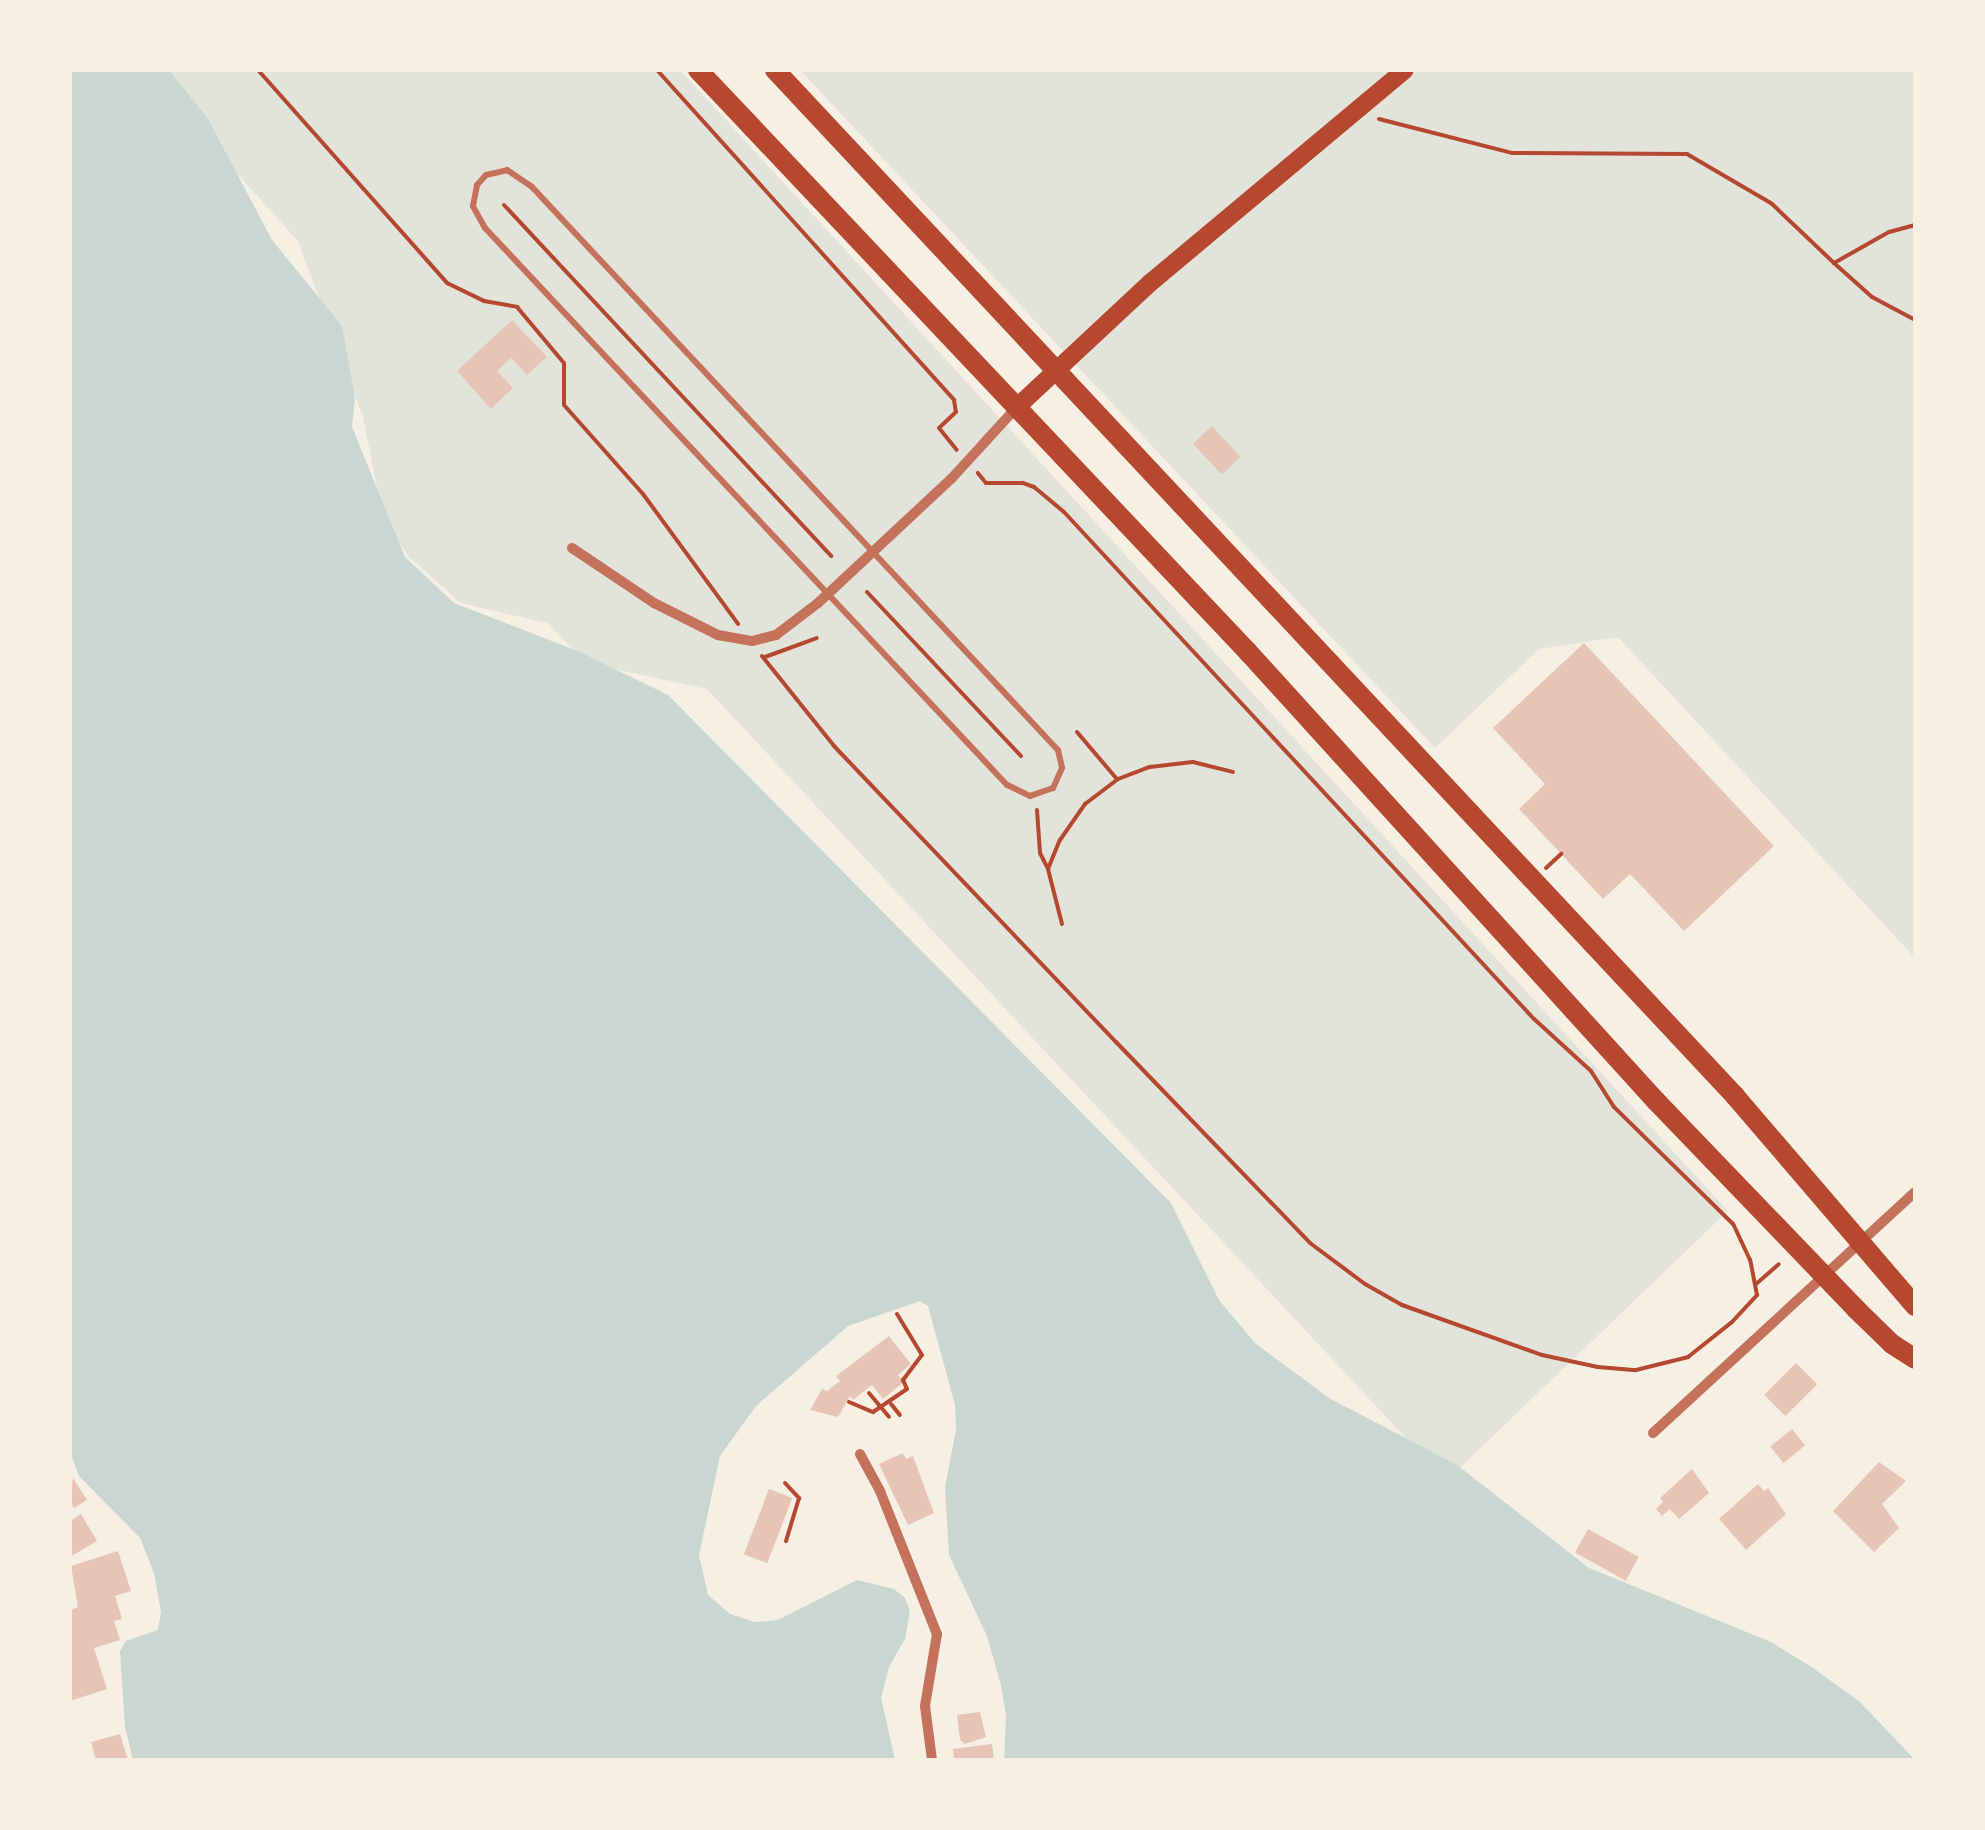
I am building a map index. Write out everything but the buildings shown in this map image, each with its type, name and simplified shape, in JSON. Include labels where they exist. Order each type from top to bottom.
[{"type":"main road","points":[[698,70],[1248,652],[1656,1101],[1892,1344],[1915,1359]]},
{"type":"main road","points":[[775,70],[1735,1096],[1915,1306]]},
{"type":"main road","points":[[1016,408],[1054,370],[1397,73]]},
{"type":"street","points":[[572,548],[681,618],[718,635],[752,642],[788,628],[828,594],[968,462],[1016,408]]},
{"type":"street","points":[[1653,1433],[1915,1192]]},
{"type":"street","points":[[860,1454],[880,1491],[937,1634],[925,1706],[932,1760]]},
{"type":"lane","points":[[507,170],[532,187],[1058,750],[1062,768],[1053,788],[1030,796],[1006,785],[828,594],[485,228],[474,206],[477,185],[486,175],[507,170]]},
{"type":"path","points":[[258,70],[447,283],[484,301],[517,307],[564,363],[564,405],[643,494],[834,746],[1310,1243],[1402,1306],[1542,1355],[1636,1370],[1688,1357],[1748,1306],[1757,1294],[1750,1260],[1733,1224],[1614,1107],[1591,1072],[1534,1019],[1064,512],[1023,482],[986,483],[978,473]]},
{"type":"path","points":[[658,70],[954,400],[956,412],[940,428],[957,450]]},
{"type":"path","points":[[1379,119],[1512,153],[1687,154],[1772,203],[1872,298],[1915,320]]},
{"type":"path","points":[[504,205],[831,556]]},
{"type":"path","points":[[1834,263],[1890,232],[1915,225]]},
{"type":"path","points":[[866,592],[1021,756]]},
{"type":"path","points":[[763,657],[817,638]]},
{"type":"path","points":[[1077,732],[1118,779]]},
{"type":"path","points":[[1048,869],[1085,804],[1118,779],[1150,766],[1193,762],[1234,772]]},
{"type":"path","points":[[1037,810],[1040,854],[1048,869],[1062,924]]},
{"type":"path","points":[[1543,871],[1561,854]]},
{"type":"path","points":[[1755,1285],[1779,1264]]},
{"type":"path","points":[[849,1402],[862,1410],[882,1409],[907,1389],[903,1380],[922,1355],[897,1314]]},
{"type":"path","points":[[869,1393],[888,1416]]},
{"type":"path","points":[[890,1403],[900,1416]]},
{"type":"path","points":[[785,1483],[799,1498],[786,1541]]},
{"type":"shaded area","points":[[70,70],[169,70],[208,119],[272,240],[342,326],[355,398],[352,427],[405,557],[454,603],[580,652],[668,695],[1171,1203],[1219,1300],[1256,1344],[1329,1398],[1457,1465],[1589,1568],[1771,1642],[1813,1668],[1860,1702],[1915,1760],[1004,1760],[1006,1715],[1001,1685],[987,1636],[949,1555],[945,1487],[956,1430],[955,1405],[928,1306],[920,1301],[848,1326],[756,1406],[720,1456],[699,1555],[708,1595],[730,1614],[755,1622],[778,1620],[857,1580],[894,1589],[905,1598],[910,1611],[905,1639],[889,1667],[881,1698],[895,1760],[133,1760],[125,1727],[120,1651],[126,1641],[158,1630],[161,1612],[154,1573],[140,1538],[79,1476],[72,1457],[70,1420]]},
{"type":"shaded area","points":[[144,70],[680,70],[1728,1211],[1446,1481],[707,689],[587,663],[547,623],[461,603],[408,556],[383,517],[363,417],[298,241]]},
{"type":"shaded area","points":[[800,70],[1915,70],[1915,958],[1618,637],[1539,649],[1435,748]]}]
